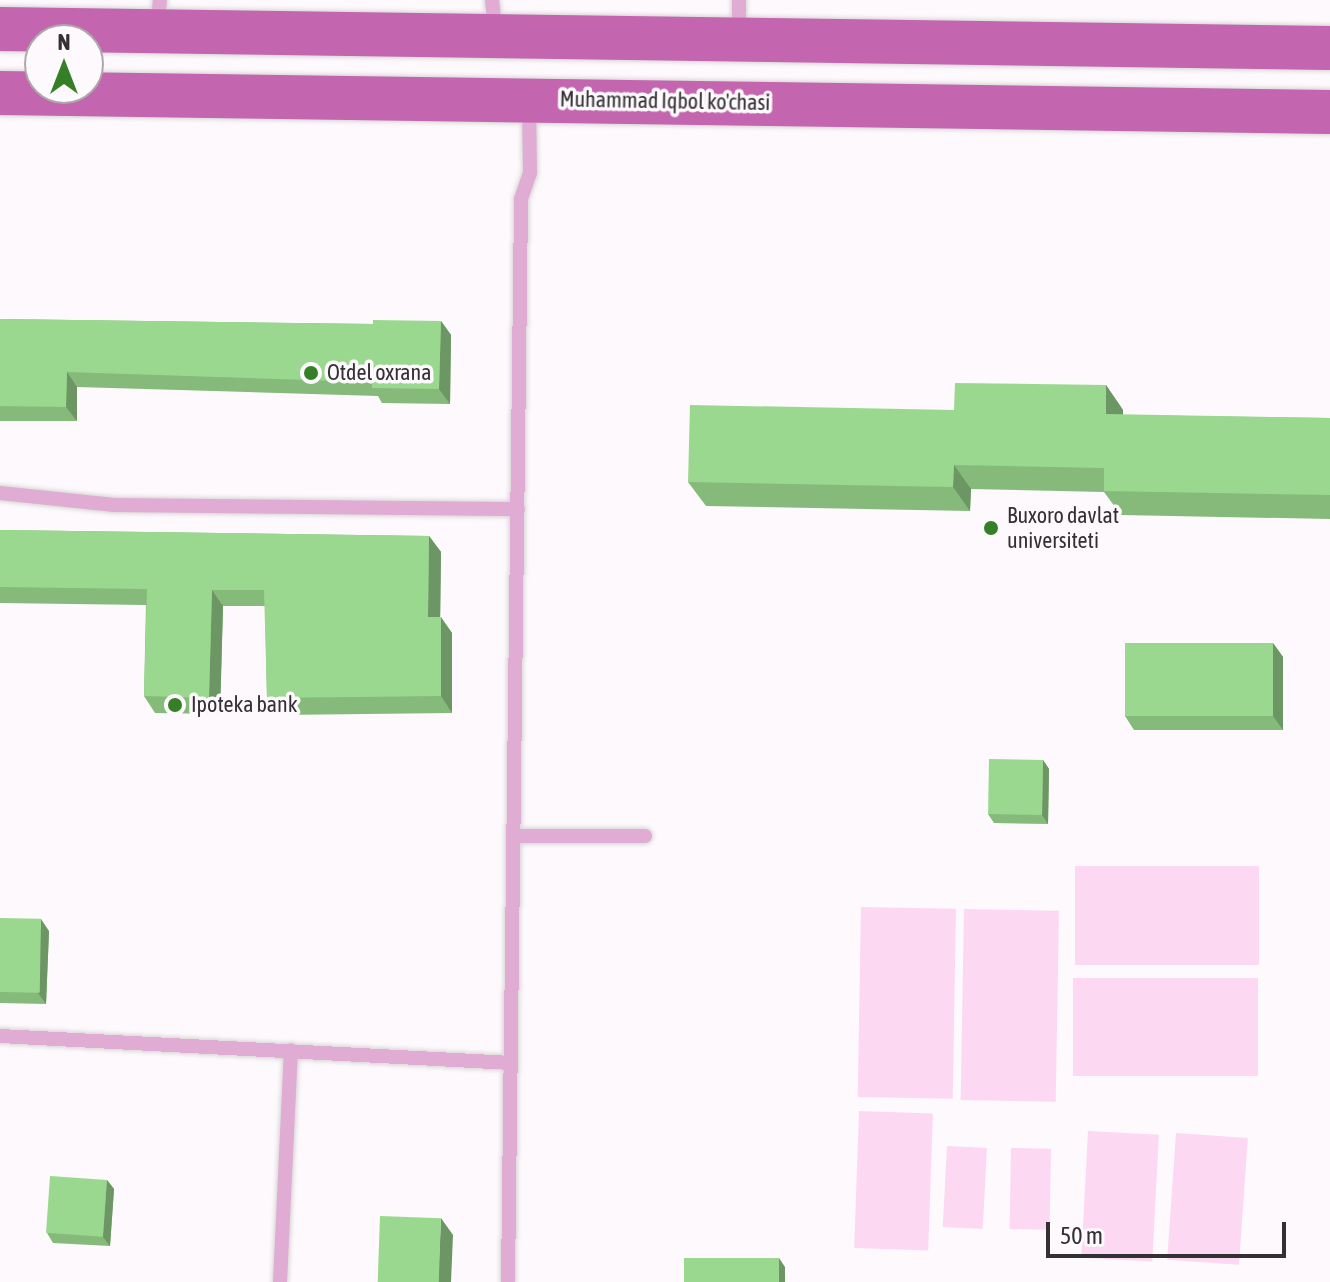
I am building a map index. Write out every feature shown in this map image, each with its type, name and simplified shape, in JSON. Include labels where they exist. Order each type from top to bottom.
[{"type":"main road","points":[[0,29],[158,16],[739,19],[1330,48]]},
{"type":"main road","name":"Muhammad Iqbol ko'chasi","points":[[0,93],[1330,112]]},
{"type":"lane","points":[[508,1282],[521,199],[530,173],[529,99]]},
{"type":"lane","points":[[0,493],[114,505],[518,509]]},
{"type":"lane","points":[[515,836],[645,836]]},
{"type":"lane","points":[[0,1036],[511,1063]]},
{"type":"lane","points":[[280,1282],[291,1050]]},
{"type":"shaded area","points":[[1075,866],[1259,866],[1259,965],[1075,965]]},
{"type":"shaded area","points":[[861,907],[956,909],[953,1099],[858,1097]]},
{"type":"shaded area","points":[[964,909],[1059,911],[1056,1102],[961,1100]]},
{"type":"shaded area","points":[[1073,978],[1258,978],[1258,1076],[1073,1076]]},
{"type":"shaded area","points":[[859,1111],[933,1114],[928,1250],[854,1248]]},
{"type":"shaded area","points":[[1088,1131],[1159,1135],[1152,1262],[1081,1258]]},
{"type":"shaded area","points":[[1176,1133],[1248,1138],[1239,1265],[1167,1260]]},
{"type":"shaded area","points":[[947,1146],[987,1148],[983,1229],[943,1227]]},
{"type":"shaded area","points":[[1011,1148],[1051,1149],[1050,1230],[1010,1229]]},
{"type":"building","points":[[0,319],[373,324],[373,320],[441,321],[439,389],[372,388],[372,382],[67,372],[66,407],[0,406]]},
{"type":"building","points":[[955,383],[1106,385],[1106,414],[1330,418],[1330,495],[1104,491],[1104,468],[954,465],[953,487],[688,482],[690,405],[954,410]]},
{"type":"building","points":[[0,530],[429,536],[428,617],[441,617],[441,696],[267,698],[264,590],[212,590],[209,698],[144,696],[147,589],[0,587]]},
{"type":"building","points":[[1125,643],[1273,643],[1273,716],[1125,716]]},
{"type":"building","points":[[989,759],[1043,760],[1042,815],[988,814]]},
{"type":"building","points":[[0,918],[41,919],[40,993],[0,992]]},
{"type":"building","points":[[50,1176],[107,1180],[103,1237],[46,1233]]},
{"type":"building","points":[[380,1216],[441,1218],[439,1282],[378,1282]]},
{"type":"building","points":[[684,1258],[779,1258],[779,1282],[684,1282]]},
{"type":"place","name":"Otdel oxrana","points":[[311,373]]},
{"type":"place","name":"Buxoro davlat universiteti","points":[[991,528]]},
{"type":"place","name":"Ipoteka bank","points":[[175,705]]}]
